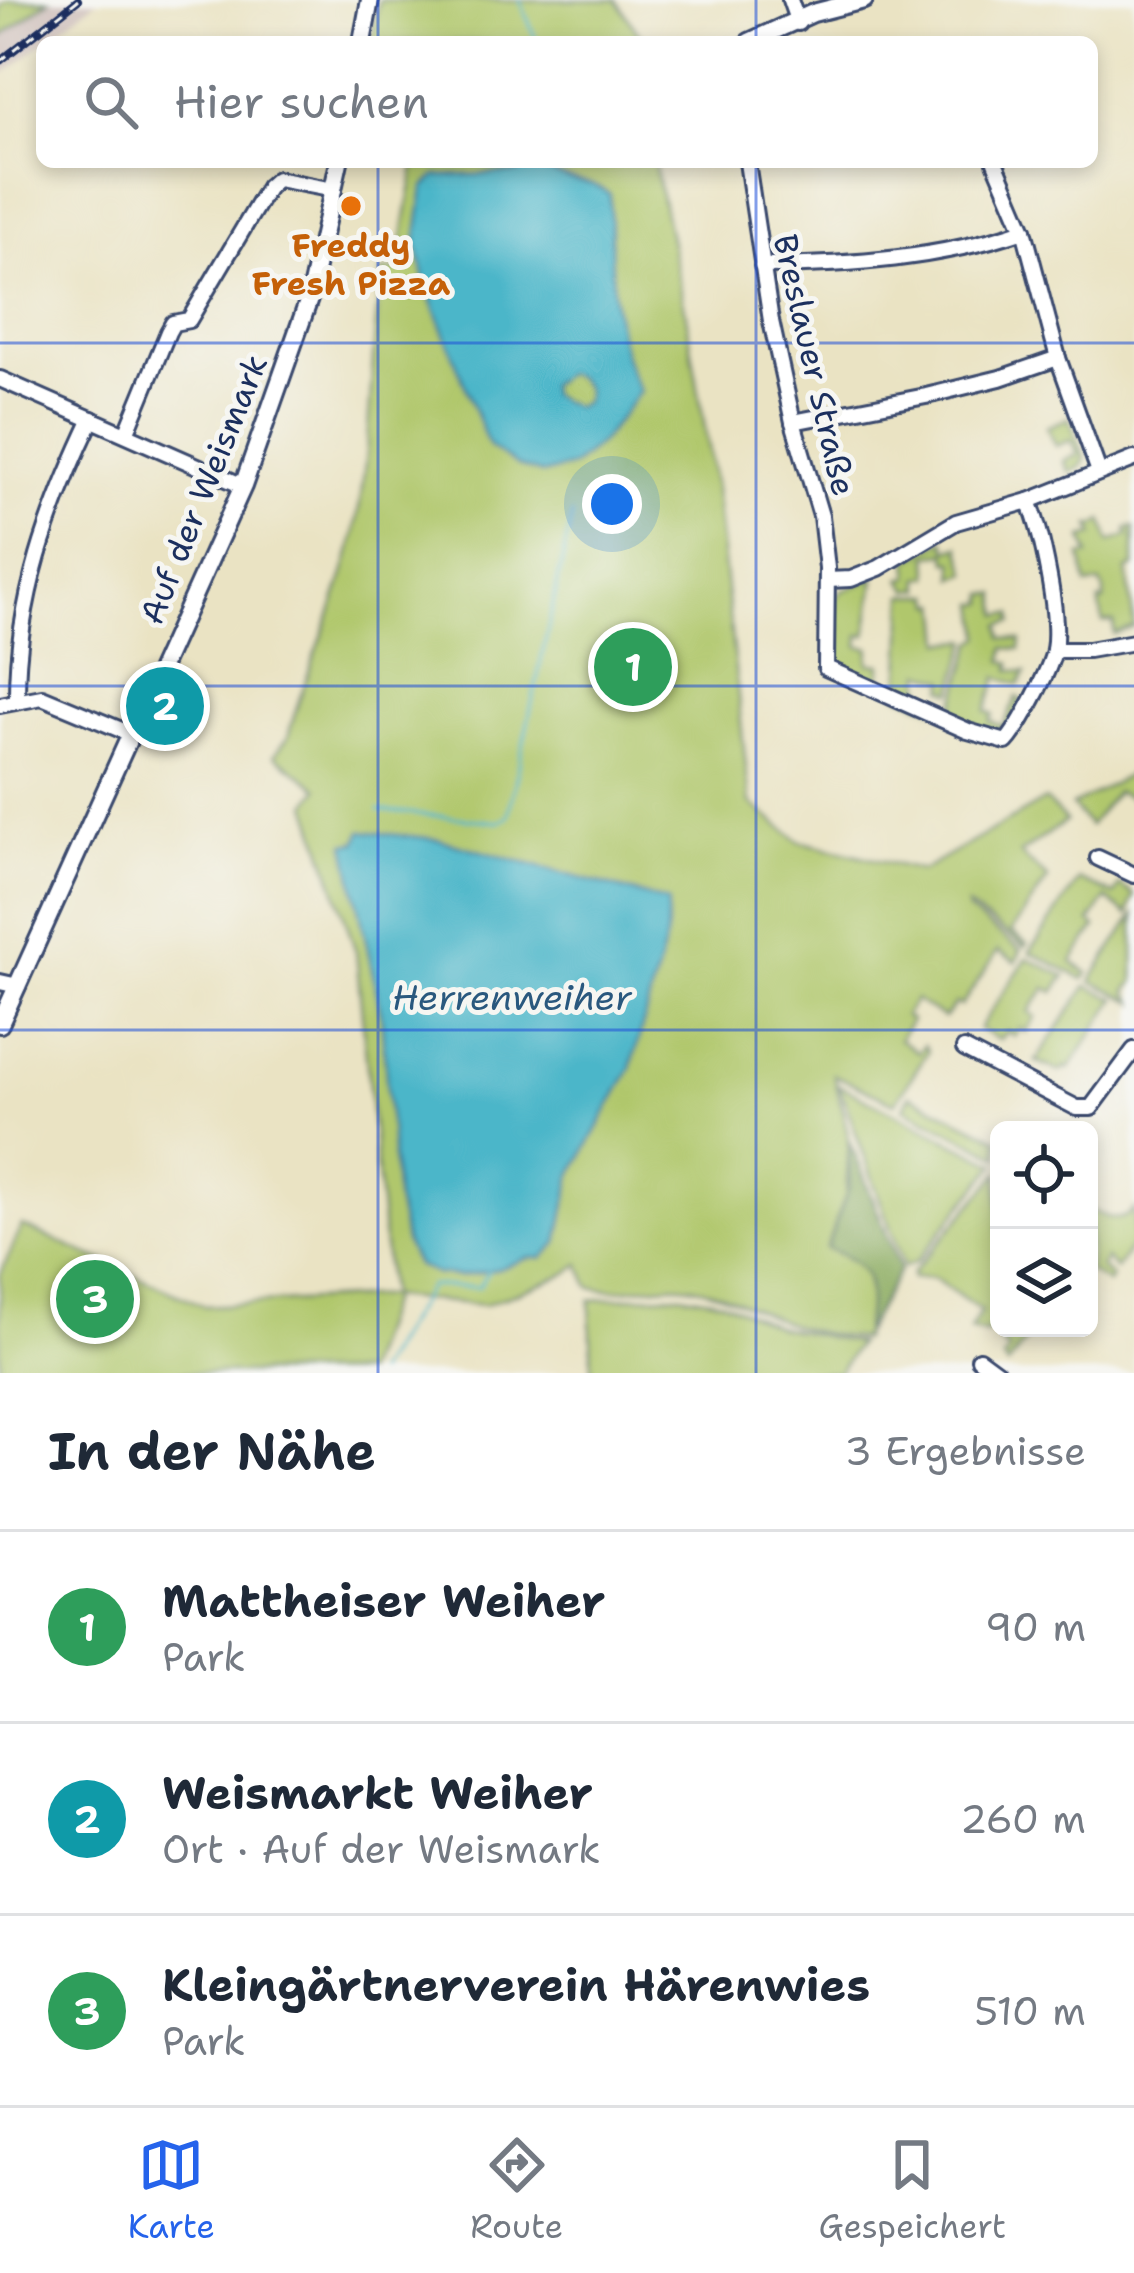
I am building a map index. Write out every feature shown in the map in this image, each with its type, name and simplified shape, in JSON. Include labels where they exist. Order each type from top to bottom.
[{"type":"street","points":[[363,36],[370,0]]},
{"type":"street","points":[[790,0],[798,23]]},
{"type":"street","points":[[764,36],[830,7],[864,0]]},
{"type":"street","points":[[798,23],[817,23],[878,0]]},
{"type":"street","name":"Auf der Weismark","points":[[0,1024],[9,984],[131,734],[243,486],[309,299],[338,168]]},
{"type":"street","name":"Breslauer Straße","points":[[749,168],[762,266],[794,422],[821,516],[827,580],[826,668],[988,739],[1006,742],[1017,730],[1054,650]]},
{"type":"street","points":[[998,168],[1024,230],[1058,358],[1099,472]]},
{"type":"street","points":[[126,434],[167,332],[173,323],[189,320],[268,187],[277,178],[334,190]]},
{"type":"street","points":[[762,266],[917,256],[986,244],[1024,230]]},
{"type":"street","points":[[794,422],[926,396],[1058,358]]},
{"type":"street","points":[[0,379],[243,486]]},
{"type":"street","points":[[17,701],[16,652],[33,566],[64,479],[92,419]]},
{"type":"street","points":[[827,580],[851,579],[879,568],[956,522],[1029,500],[1134,459]]},
{"type":"street","points":[[1029,500],[1042,535],[1054,650],[1134,642]]},
{"type":"street","points":[[0,705],[42,697],[131,734]]},
{"type":"street","points":[[1098,858],[1134,875]]},
{"type":"street","points":[[964,1049],[1077,1108],[1091,1108],[1134,1050]]},
{"type":"street","points":[[979,1359],[998,1373]]},
{"type":"shaded area","points":[[49,0],[97,0],[52,36],[36,36],[36,48],[0,77],[0,38]]},
{"type":"green space","points":[[9,0],[49,0],[0,38],[0,6]]},
{"type":"green space","points":[[379,0],[616,0],[641,36],[372,36]]},
{"type":"green space","points":[[415,168],[655,168],[715,489],[750,803],[799,841],[922,871],[1045,800],[1066,821],[1020,854],[1048,879],[1011,932],[1027,944],[1025,947],[967,906],[1021,950],[1016,962],[998,951],[961,1006],[956,1003],[944,1018],[915,1000],[904,1016],[911,1020],[899,1039],[918,1052],[924,1045],[928,1051],[895,1103],[834,1075],[849,1139],[846,1201],[854,1258],[864,1270],[870,1297],[862,1339],[798,1327],[696,1287],[600,1289],[589,1286],[580,1264],[566,1274],[484,1305],[390,1297],[364,1373],[0,1373],[0,1275],[22,1226],[205,1306],[389,1296],[356,952],[308,804],[319,788],[274,755],[288,737],[350,553],[367,448],[382,271],[397,270]]},
{"type":"green space","points":[[1069,418],[1085,458],[1081,467],[1070,472],[1064,461],[1078,455],[1072,440],[1056,446],[1046,427]]},
{"type":"green space","points":[[1103,521],[1110,542],[1128,536],[1127,529],[1134,527],[1134,567],[1127,570],[1134,627],[1114,634],[1114,622],[1103,622],[1099,601],[1104,601],[1104,591],[1100,583],[1087,585],[1081,556],[1089,555],[1083,538],[1094,535],[1090,524]]},
{"type":"green space","points":[[945,540],[948,550],[960,546],[968,573],[955,578],[954,561],[948,561],[947,553],[929,555],[930,576],[920,578],[922,589],[910,590],[902,579],[910,577],[908,561]]},
{"type":"green space","points":[[875,578],[867,635],[860,635],[859,646],[870,648],[869,663],[881,664],[880,685],[832,660],[836,598]]},
{"type":"green space","points":[[986,594],[997,594],[1000,615],[1013,614],[1013,622],[1001,625],[1003,638],[1021,640],[1020,649],[1005,648],[1003,661],[1011,663],[1010,670],[1026,672],[1019,685],[998,677],[986,711],[993,714],[990,721],[1003,727],[1017,697],[1022,700],[1011,727],[995,733],[950,717],[974,642],[982,637],[978,603],[986,603]]},
{"type":"green space","points":[[905,595],[933,595],[934,604],[940,603],[944,642],[969,640],[953,692],[944,688],[946,680],[923,672],[921,694],[940,700],[937,710],[900,695]]},
{"type":"green space","points":[[1134,772],[1134,799],[1116,792],[1089,826],[1072,806]]},
{"type":"green space","points":[[1079,880],[1114,895],[1120,885],[1134,895],[1128,915],[1106,899],[1090,922],[1096,927],[1072,962],[1088,973],[1084,979],[1030,952]]},
{"type":"green space","points":[[1134,915],[1134,982],[1127,991],[1134,1002],[1091,981]]},
{"type":"green space","points":[[1027,958],[1065,976],[1054,992],[1046,988],[1029,1012],[1036,1017],[1026,1032],[1020,1028],[1014,1036],[1007,1031],[999,1040],[979,1029]]},
{"type":"green space","points":[[1087,986],[1116,999],[1069,1069],[1061,1072],[1036,1061]]},
{"type":"green space","points":[[839,1085],[990,1161],[990,1171],[917,1261],[904,1267]]},
{"type":"green space","points":[[910,1095],[990,1135],[990,1151],[904,1108]]},
{"type":"green space","points":[[849,1139],[900,1269],[863,1335],[869,1291],[863,1271],[826,1248],[849,1187]]},
{"type":"green space","points":[[990,1183],[990,1328],[986,1334],[970,1330],[981,1311],[933,1278],[912,1278]]},
{"type":"green space","points":[[1134,1209],[1134,1242],[1116,1269],[1106,1259],[1101,1268],[1112,1277],[1108,1283],[1098,1277],[1098,1213],[1118,1219]]},
{"type":"green space","points":[[681,1294],[722,1301],[778,1327],[858,1343],[838,1373],[592,1373],[590,1300]]},
{"type":"green space","points":[[997,1337],[1029,1337],[1007,1366],[1003,1360],[1008,1351]]},
{"type":"water","points":[[535,168],[592,184],[610,195],[617,321],[640,391],[603,440],[573,466],[542,474],[518,466],[489,447],[427,288],[416,242],[424,188],[436,176],[518,173]],"holes":[[[566,373],[586,389],[585,402],[575,407],[550,395],[549,385]]]},
{"type":"water","name":"Herrenweiher","points":[[362,831],[437,839],[668,902],[666,937],[631,1068],[572,1175],[558,1243],[542,1258],[459,1276],[436,1274],[416,1265],[405,1242],[396,1200],[381,1013],[346,844],[357,842]]},
{"type":"waterway","points":[[520,0],[535,36]]},
{"type":"waterway","points":[[379,810],[499,822],[508,816],[572,515]]},
{"type":"waterway","points":[[376,1373],[429,1286],[479,1287],[488,1271]]},
{"type":"railway","points":[[0,61],[78,0]]},
{"type":"place","name":"Freddy Fresh Pizza","points":[[351,206]]},
{"type":"place","name":"Mattheiser Weiher","points":[[633,667]]},
{"type":"place","name":"Weismarkt Weiher","points":[[165,706]]},
{"type":"place","name":"Kleingärtnerverein Härenwies","points":[[95,1299]]}]
